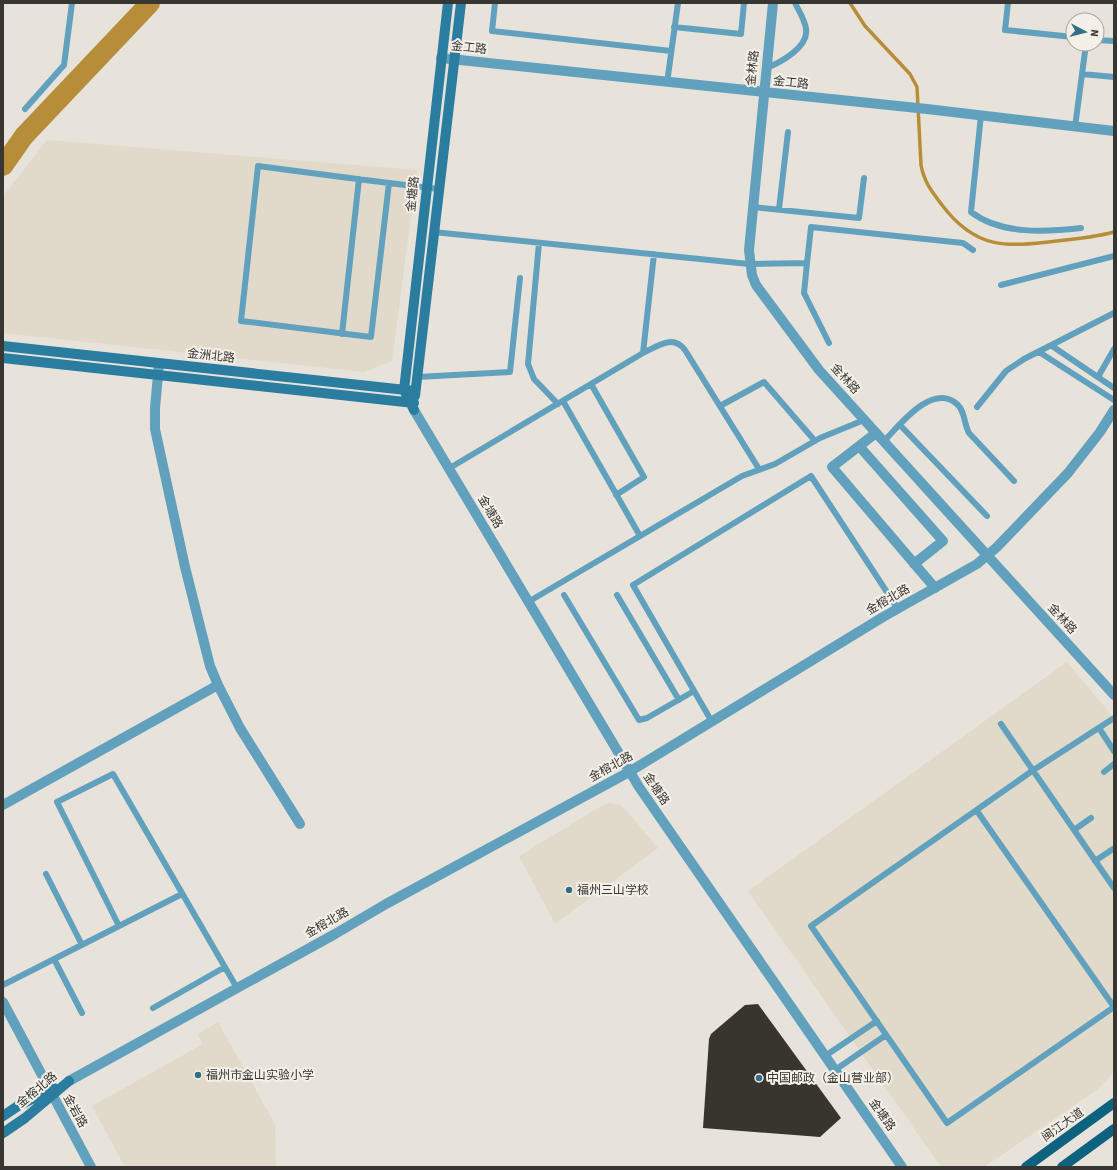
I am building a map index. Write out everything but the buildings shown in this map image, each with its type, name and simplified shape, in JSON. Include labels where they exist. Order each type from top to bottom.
[{"type":"main road","name":"金塘路","points":[[413,405],[404,390],[448,3]]},
{"type":"main road","name":"金塘路","points":[[413,405],[461,3]]},
{"type":"main road","name":"金洲北路","points":[[3,346],[413,405]]},
{"type":"main road","name":"金洲北路","points":[[3,358],[158,369],[415,391]]},
{"type":"main road","name":"金榕北路","points":[[3,1116],[18,1106],[50,1093],[69,1081]]},
{"type":"main road","name":"金榕北路","points":[[3,1133],[25,1118],[50,1093]]},
{"type":"main road","name":"闽江大道","points":[[1026,1167],[1114,1103]]},
{"type":"main road","points":[[1062,1167],[1114,1128]]},
{"type":"street","name":"金林路","points":[[773,3],[753,206],[749,264],[756,286],[794,339],[819,370],[1114,695]]},
{"type":"street","name":"金工路","points":[[441,58],[667,83],[927,109],[1114,131]]},
{"type":"street","points":[[158,369],[155,430],[205,648],[218,685],[240,728],[300,824]]},
{"type":"street","name":"金塘路","points":[[413,405],[448,468],[629,772],[902,1167]]},
{"type":"street","name":"金榕北路","points":[[69,1081],[393,900],[629,772],[987,556],[1068,472],[1100,432],[1114,410]]},
{"type":"street","points":[[876,433],[832,467],[935,588]]},
{"type":"street","points":[[859,446],[942,541],[914,564]]},
{"type":"street","points":[[3,805],[218,685]]},
{"type":"street","name":"金岩路","points":[[3,1002],[50,1093],[91,1167]]},
{"type":"lane","points":[[25,109],[64,65],[72,3]]},
{"type":"lane","points":[[495,3],[492,31],[671,51]]},
{"type":"lane","points":[[667,83],[678,3]]},
{"type":"lane","points":[[674,27],[741,34],[744,3]]},
{"type":"lane","points":[[766,68],[787,58],[805,37],[806,26],[795,3]]},
{"type":"lane","points":[[1008,3],[1005,30],[1065,36]]},
{"type":"lane","points":[[1075,126],[1085,52]]},
{"type":"lane","points":[[1082,74],[1114,77]]},
{"type":"lane","points":[[981,115],[971,212],[996,224],[1025,230],[1052,232],[1081,228]]},
{"type":"lane","points":[[779,210],[788,132]]},
{"type":"lane","points":[[389,183],[371,337],[241,321],[258,166],[439,189]]},
{"type":"lane","points":[[753,206],[859,218],[864,178]]},
{"type":"lane","points":[[342,334],[359,179]]},
{"type":"lane","points":[[829,343],[804,292],[811,227],[963,243],[973,250]]},
{"type":"lane","points":[[433,232],[749,264],[807,263]]},
{"type":"lane","points":[[539,242],[528,364],[534,378],[560,402],[640,536]]},
{"type":"lane","points":[[643,352],[654,254]]},
{"type":"lane","points":[[1001,285],[1114,256]]},
{"type":"lane","points":[[417,377],[510,372],[520,278]]},
{"type":"lane","points":[[977,407],[1006,371],[1114,313]]},
{"type":"lane","points":[[448,468],[643,352],[669,341],[682,345],[759,469]]},
{"type":"lane","points":[[1052,346],[1114,388]]},
{"type":"lane","points":[[1098,377],[1114,349]]},
{"type":"lane","points":[[1039,352],[1114,400]]},
{"type":"lane","points":[[720,406],[764,382],[815,441]]},
{"type":"lane","points":[[591,384],[644,477],[616,495]]},
{"type":"lane","points":[[884,441],[919,406],[929,401],[941,398],[953,401],[960,408],[965,427],[969,433],[1014,481]]},
{"type":"lane","points":[[528,602],[742,476],[775,464],[815,441],[864,420]]},
{"type":"lane","points":[[900,425],[987,516]]},
{"type":"lane","points":[[712,722],[633,584],[811,476],[898,609]]},
{"type":"lane","points":[[617,594],[679,700]]},
{"type":"lane","points":[[564,595],[639,720],[647,718],[694,691]]},
{"type":"lane","points":[[977,810],[1114,1007],[947,1123],[811,926],[1032,771],[1114,718]]},
{"type":"lane","points":[[1001,724],[1114,888]]},
{"type":"lane","points":[[1099,728],[1114,751]]},
{"type":"lane","points":[[1104,772],[1114,764]]},
{"type":"lane","points":[[119,926],[57,802],[113,774],[237,988]]},
{"type":"lane","points":[[1074,830],[1091,818]]},
{"type":"lane","points":[[1095,861],[1113,849]]},
{"type":"lane","points":[[46,874],[82,945]]},
{"type":"lane","points":[[3,986],[182,894]]},
{"type":"lane","points":[[54,959],[82,1013]]},
{"type":"lane","points":[[153,1008],[225,967]]},
{"type":"lane","points":[[825,1056],[877,1021]]},
{"type":"lane","points":[[835,1070],[886,1036]]},
{"type":"shaded area","points":[[47,140],[417,170],[392,361],[364,372],[3,333],[3,196]]},
{"type":"shaded area","points":[[1067,662],[1114,718],[1114,1072],[1097,1090],[984,1167],[941,1167],[748,891]]},
{"type":"shaded area","name":"福州三山学校","points":[[609,803],[620,805],[625,809],[658,848],[555,924],[519,856],[603,805]]},
{"type":"shaded area","name":"福州市金山实验小学","points":[[218,1022],[275,1124],[276,1167],[125,1167],[92,1106],[203,1044],[198,1034]]},
{"type":"waterway","points":[[3,166],[24,136],[150,3]]},
{"type":"waterway","points":[[850,3],[865,26],[910,74],[917,87],[922,171],[926,182],[932,191],[955,220],[980,238],[1007,244],[1039,243],[1093,237],[1114,232]]},
{"type":"place","name":"福州三山学校","points":[[569,890]]},
{"type":"place","name":"福州市金山实验小学","points":[[198,1075]]},
{"type":"place","name":"中国邮政（金山营业部）","points":[[759,1078]]}]
